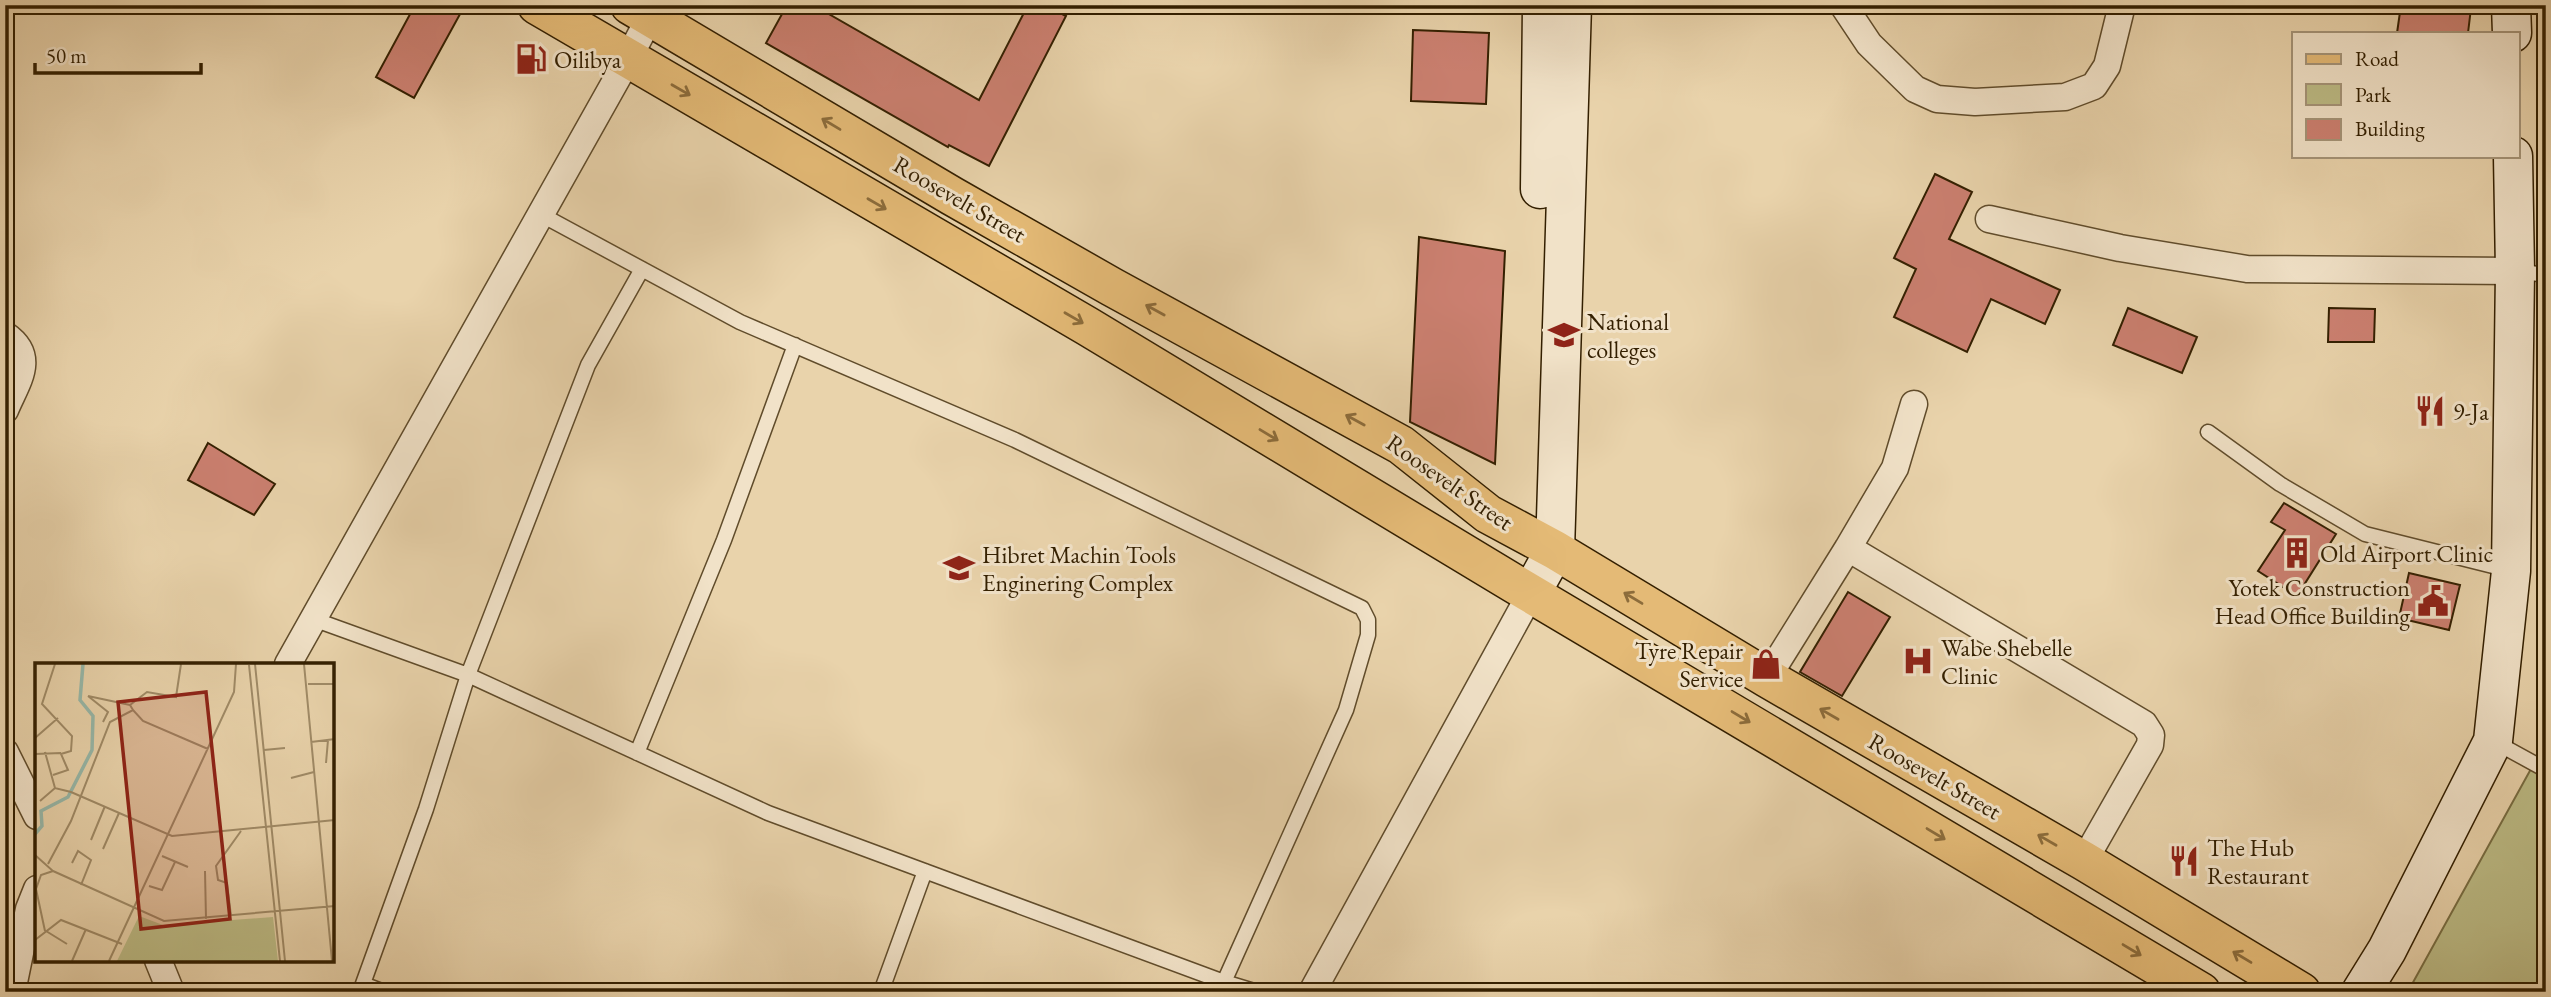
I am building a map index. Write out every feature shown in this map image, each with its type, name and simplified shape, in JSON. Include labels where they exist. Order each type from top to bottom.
[{"type":"main road","name":"Roosevelt Street","points":[[537,5],[1087,326],[2201,992]]},
{"type":"main road","name":"Roosevelt Street","points":[[640,11],[1032,241],[1401,445],[1488,514],[1546,545],[1767,678],[2084,861],[2301,992]]},
{"type":"main road","points":[[1902,813],[1928,772]]},
{"type":"street","points":[[1542,5],[1546,545]]},
{"type":"street","points":[[1312,992],[1546,545],[1572,5]]},
{"type":"street","points":[[1843,5],[1869,44],[1916,89],[1937,99],[1975,102],[2065,97],[2094,86],[2107,66],[2122,5]]},
{"type":"street","points":[[2511,5],[2512,32]]},
{"type":"street","points":[[289,663],[628,59],[640,11]]},
{"type":"street","points":[[2361,992],[2387,950],[2493,741],[2511,571],[2530,273],[2513,158]]},
{"type":"street","points":[[1989,219],[2120,248],[2247,269],[2530,273]]},
{"type":"street","points":[[5,335],[23,352],[24,365],[5,410]]},
{"type":"street","points":[[1767,678],[1895,468],[1914,404]]},
{"type":"street","points":[[1848,548],[2144,724],[2151,735],[2150,745],[2084,861]]},
{"type":"street","points":[[5,752],[35,812]]},
{"type":"street","points":[[12,992],[29,909],[35,894]]},
{"type":"street","points":[[159,962],[171,992]]},
{"type":"lane","points":[[540,214],[740,322],[1016,440],[1362,608],[1368,620],[1368,635],[1346,710],[1224,982]]},
{"type":"lane","points":[[384,992],[361,988],[426,809],[468,675],[588,365],[642,269]]},
{"type":"lane","points":[[637,753],[724,540],[794,345]]},
{"type":"lane","points":[[2208,432],[2280,484],[2365,534],[2511,571]]},
{"type":"lane","points":[[313,619],[468,675],[768,813],[1257,992]]},
{"type":"lane","points":[[2493,741],[2546,770]]},
{"type":"lane","points":[[881,992],[925,871]]},
{"type":"green space","points":[[2546,394],[2546,992],[2411,992],[2411,986],[2537,758]]},
{"type":"building","points":[[415,5],[465,5],[414,98],[376,77]]},
{"type":"building","points":[[787,5],[813,5],[979,100],[1028,5],[1045,5],[1066,16],[989,166],[949,145],[948,147],[766,43]]},
{"type":"building","points":[[2401,5],[2471,8],[2468,32],[2397,32]]},
{"type":"building","points":[[1413,30],[1489,33],[1486,104],[1411,101]]},
{"type":"building","points":[[1935,174],[1972,192],[1949,239],[2060,290],[2045,324],[1991,299],[1967,352],[1894,317],[1916,269],[1894,258]]},
{"type":"building","points":[[1419,237],[1505,251],[1495,464],[1410,422]]},
{"type":"building","points":[[2128,308],[2197,337],[2182,373],[2113,345]]},
{"type":"building","points":[[2329,308],[2375,309],[2374,342],[2328,342]]},
{"type":"building","points":[[208,443],[275,484],[254,515],[188,480]]},
{"type":"building","name":"Old Airport Clinic","points":[[2284,503],[2336,534],[2297,596],[2258,571],[2285,530],[2271,522]]},
{"type":"building","points":[[2409,573],[2460,585],[2449,630],[2399,618]]},
{"type":"building","points":[[1848,592],[1890,617],[1842,696],[1800,672]]},
{"type":"place","name":"Oilibya","points":[[531,59]]},
{"type":"place","name":"National colleges","points":[[1564,335]]},
{"type":"place","name":"9-Ja","points":[[2430,411]]},
{"type":"place","name":"Old Airport Clinic","points":[[2297,553]]},
{"type":"place","name":"Hibret Machin Tools Enginering Complex","points":[[959,568]]},
{"type":"place","name":"Yotek Construction Head Office Building","points":[[2433,601]]},
{"type":"place","name":"Wabe Shebelle Clinic","points":[[1918,661]]},
{"type":"place","name":"Tyre Repair Service","points":[[1766,664]]},
{"type":"place","name":"The Hub Restaurant","points":[[2184,861]]}]
